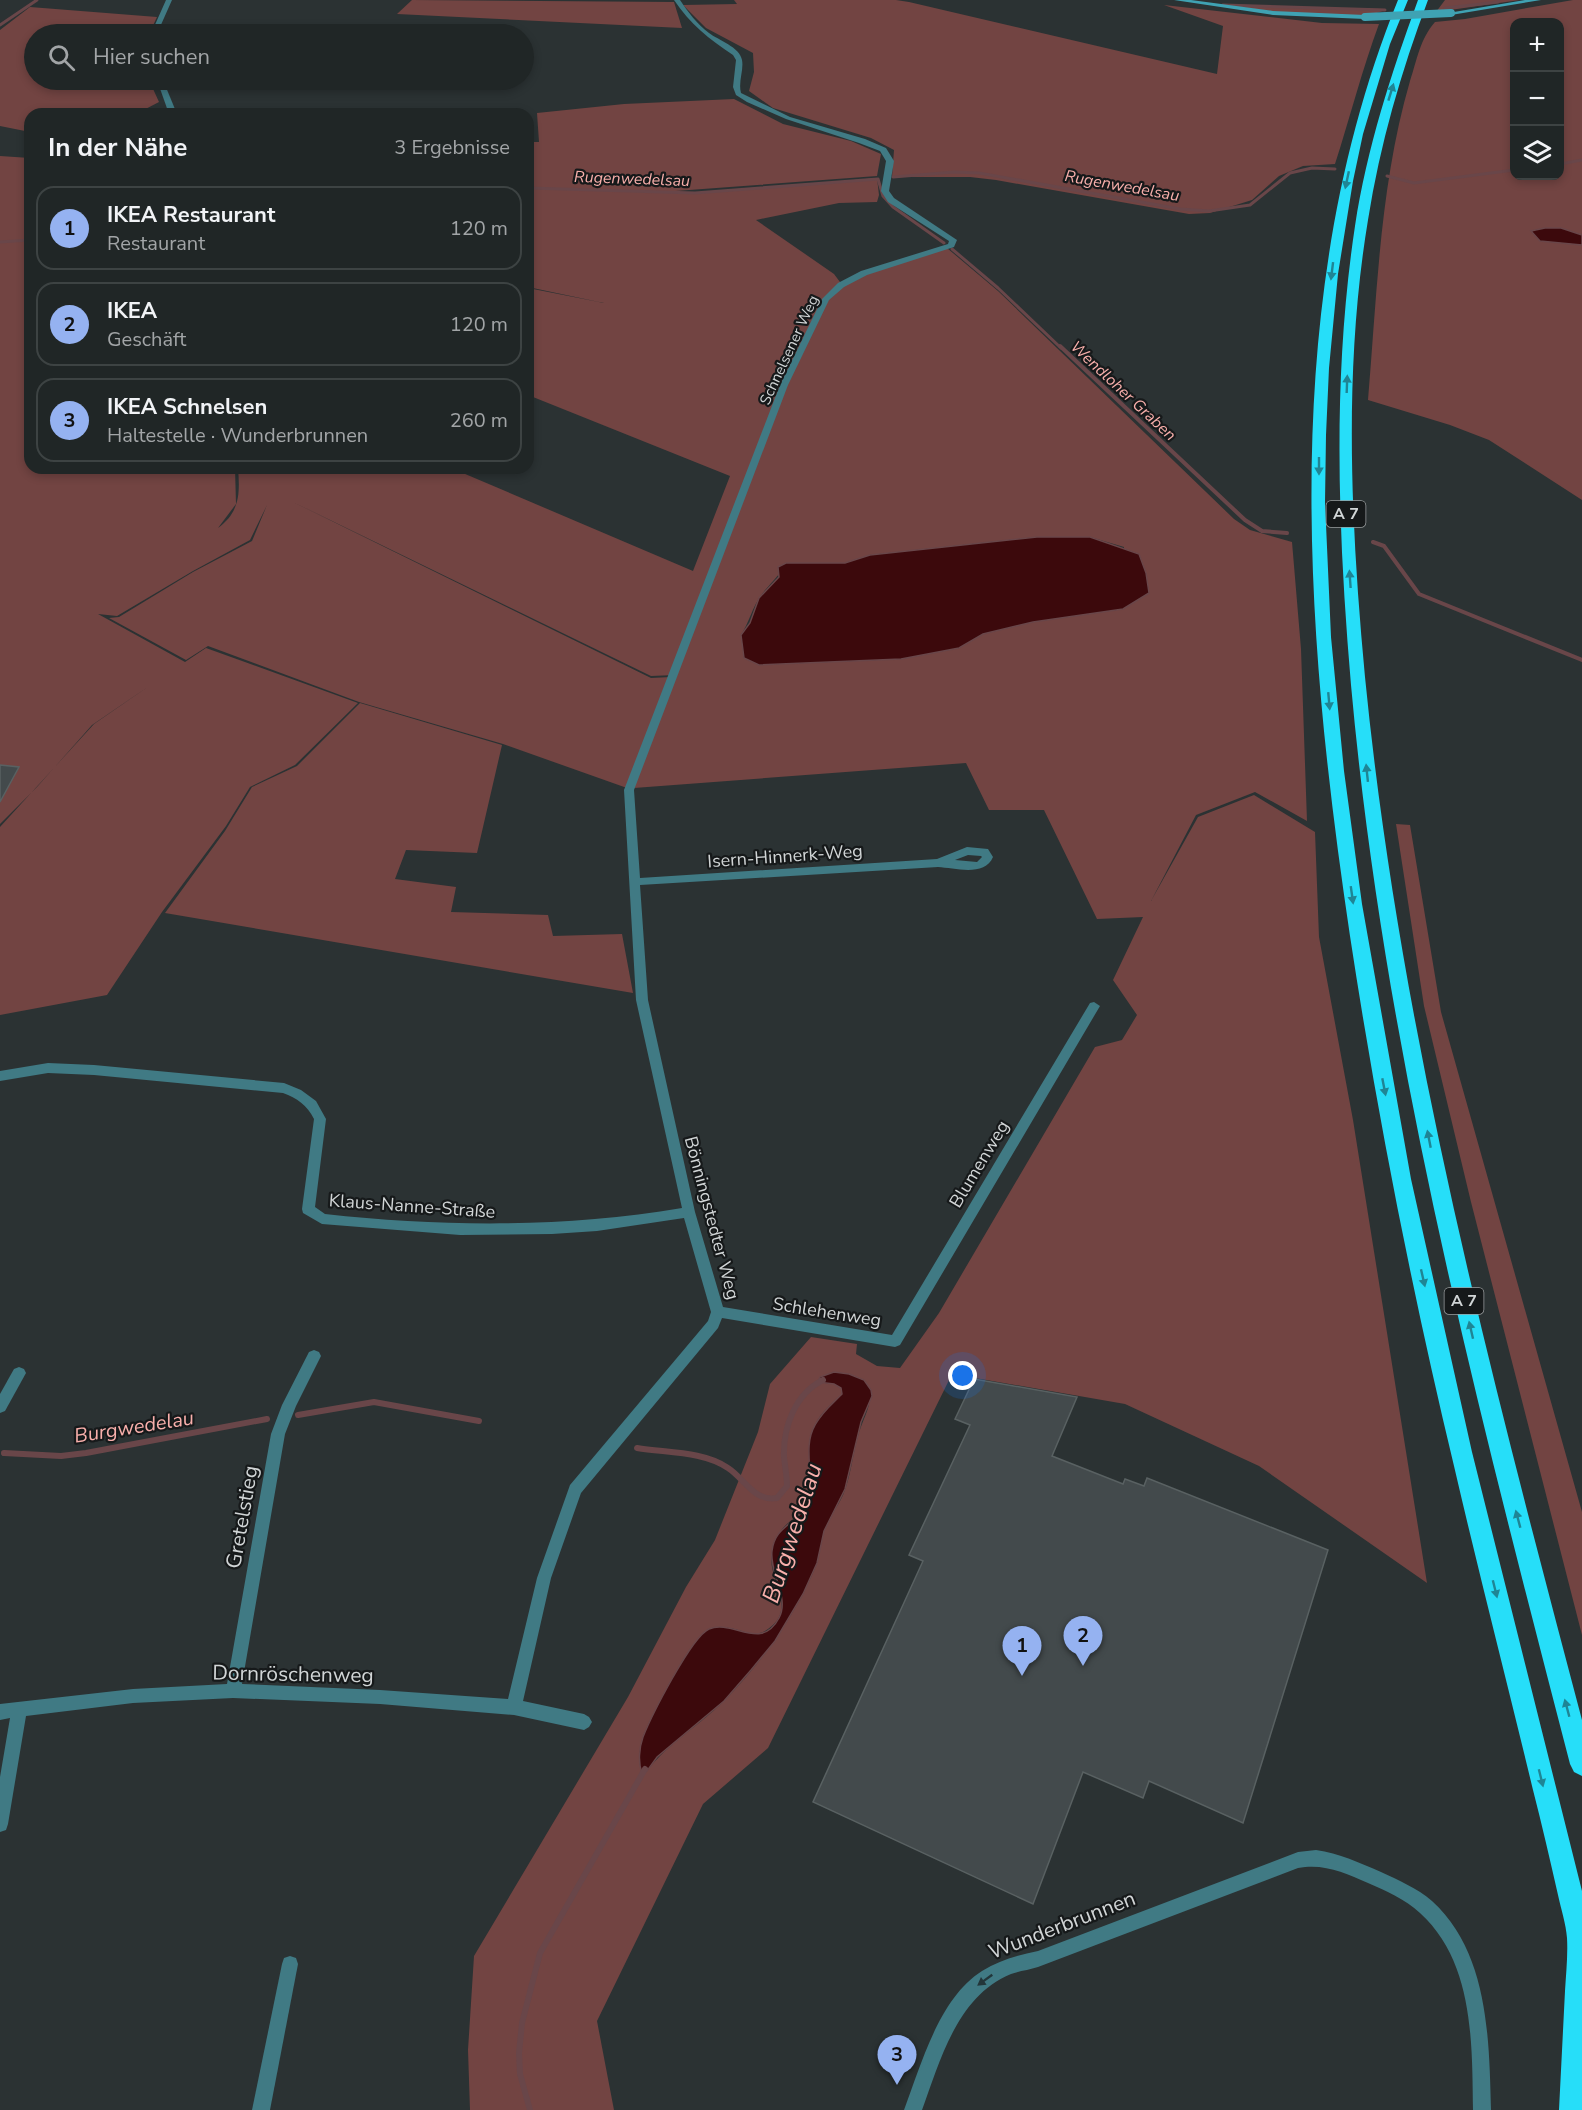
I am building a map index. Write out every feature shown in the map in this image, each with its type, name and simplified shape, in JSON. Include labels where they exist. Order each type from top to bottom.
[{"type":"highway","name":"A 7","points":[[1403,0],[1381,58],[1358,132],[1335,246],[1328,304],[1320,418],[1319,540],[1330,710],[1344,836],[1367,998],[1406,1204],[1461,1450],[1581,1940]]},
{"type":"highway","name":"A 7","points":[[1423,0],[1382,125],[1366,197],[1352,304],[1345,473],[1347,546],[1357,682],[1382,881],[1440,1192],[1485,1391],[1582,1764]]},
{"type":"highway","points":[[1572,2110],[1581,1940]]},
{"type":"main road","points":[[1177,0],[1273,13],[1365,17],[1450,13],[1538,0]]},
{"type":"street","points":[[158,24],[169,0]]},
{"type":"street","name":"Schnelsener Weg","points":[[629,790],[784,385],[826,299],[841,285],[864,273],[951,245],[953,240],[891,200],[885,191],[890,161],[883,150],[862,141],[788,118],[738,94],[736,87],[739,60],[736,54],[706,34],[688,16],[677,0]]},
{"type":"street","points":[[164,90],[171,108]]},
{"type":"street","name":"Bönningstedter Weg","points":[[514,1707],[544,1578],[575,1490],[713,1324],[718,1312],[689,1212],[642,999],[629,790]]},
{"type":"street","name":"Isern-Hinnerk-Weg","points":[[634,882],[938,863]]},
{"type":"street","name":"Blumenweg","points":[[896,1341],[1094,1006]]},
{"type":"street","name":"Klaus-Nanne-Straße","points":[[0,1076],[48,1068],[94,1070],[284,1088],[297,1093],[312,1104],[320,1119],[308,1209],[322,1219],[451,1231],[521,1231],[590,1228],[689,1212]]},
{"type":"street","name":"Schlehenweg","points":[[718,1312],[896,1341]]},
{"type":"street","name":"Gretelstieg","points":[[233,1691],[278,1434],[289,1405],[314,1356]]},
{"type":"street","points":[[0,1407],[19,1373]]},
{"type":"street","name":"Dornröschenweg","points":[[0,1712],[133,1696],[233,1691],[380,1697],[514,1707],[584,1722]]},
{"type":"street","points":[[0,1824],[19,1710]]},
{"type":"street","name":"Wunderbrunnen","points":[[913,2110],[946,2027],[960,2002],[995,1972],[1019,1961],[1038,1959],[1298,1860],[1317,1858],[1333,1860],[1406,1893],[1437,1918],[1456,1945],[1469,1983],[1478,2032],[1482,2110]]},
{"type":"street","points":[[261,2110],[290,1964]]},
{"type":"shaded area","points":[[412,0],[674,2],[682,28],[397,14]]},
{"type":"shaded area","points":[[734,0],[896,0],[1217,74],[1223,26],[1164,5],[1322,23],[1379,24],[1335,164],[1303,166],[1279,176],[1252,200],[1210,213],[1189,214],[996,180],[970,177],[892,177],[894,150],[871,138],[773,108],[749,91],[754,72],[753,53],[706,28],[683,5],[737,4]]},
{"type":"shaded area","points":[[1445,0],[1520,0],[1436,12]]},
{"type":"shaded area","points":[[1582,0],[1582,500],[1489,440],[1450,425],[1368,400],[1377,279],[1392,159],[1410,81],[1426,35],[1435,22]]},
{"type":"shaded area","points":[[1235,6],[1386,9],[1374,14],[1336,16]]},
{"type":"shaded area","points":[[30,7],[157,17],[154,24],[24,24],[24,90],[154,90],[159,102],[148,108],[24,108],[24,131],[0,126],[0,30]]},
{"type":"shaded area","points":[[734,99],[783,124],[851,141],[881,154],[877,176],[662,192],[698,193],[877,178],[879,195],[877,202],[839,203],[756,220],[834,274],[843,286],[867,274],[947,248],[998,291],[1234,519],[1250,530],[1292,542],[1301,649],[1307,821],[1255,792],[1196,815],[1151,901],[1198,817],[1254,795],[1315,832],[1319,937],[1353,1120],[1427,1583],[1259,1466],[1125,1404],[952,1374],[768,1748],[703,1804],[597,2021],[614,2110],[470,2110],[468,2050],[474,1956],[628,1697],[686,1587],[715,1540],[758,1432],[770,1384],[811,1337],[857,1344],[856,1354],[877,1366],[900,1368],[939,1313],[1095,1047],[1122,1040],[1137,1015],[1113,980],[1143,917],[1097,919],[1044,810],[989,810],[966,763],[634,788],[675,675],[651,676],[291,501],[651,678],[671,677],[627,788],[503,744],[359,702],[208,646],[186,660],[109,618],[119,617],[193,572],[252,541],[267,505],[250,540],[193,571],[117,616],[98,614],[185,662],[206,648],[358,703],[295,765],[250,787],[226,826],[162,912],[107,995],[0,1015],[0,827],[31,793],[0,824],[0,156],[24,158],[24,474],[235,474],[236,504],[218,528],[235,509],[237,501],[239,486],[238,474],[465,474],[693,571],[730,476],[534,397],[534,289],[604,303],[534,288],[534,142],[539,142],[537,113],[624,104]],"holes":[[[1037,537],[1090,537],[1124,547],[1123,609],[1033,622],[983,634],[959,648],[901,659],[759,665],[741,635],[757,601],[786,563],[845,563],[870,555]],[[152,684],[94,724],[54,768],[92,725]],[[857,1377],[869,1389],[869,1404],[858,1436],[849,1477],[845,1490],[824,1530],[816,1566],[798,1603],[776,1638],[738,1686],[714,1710],[664,1752],[647,1771],[682,1661],[707,1630],[727,1628],[759,1633],[777,1621],[781,1612],[781,1602],[771,1563],[772,1553],[781,1530],[805,1506],[810,1487],[812,1433],[817,1420],[842,1394],[841,1388],[825,1383]]]},
{"type":"shaded area","points":[[360,703],[502,745],[477,853],[406,850],[395,879],[456,887],[451,912],[548,915],[553,936],[622,934],[633,993],[165,913],[225,831],[252,787],[297,766]]},
{"type":"shaded area","points":[[1396,824],[1410,825],[1441,1012],[1582,1512],[1582,1635],[1471,1202],[1424,1006]]},
{"type":"water","points":[[1561,228],[1582,235],[1582,245],[1540,241],[1531,231]]},
{"type":"water","points":[[1037,537],[1090,537],[1139,554],[1146,573],[1149,593],[1123,609],[1033,622],[983,634],[959,648],[901,659],[759,665],[744,658],[741,635],[750,623],[759,598],[779,577],[778,567],[786,563],[845,563],[870,555]]},
{"type":"water","points":[[834,1372],[849,1374],[864,1380],[872,1396],[861,1422],[845,1489],[824,1531],[817,1563],[803,1594],[775,1641],[724,1701],[657,1757],[647,1771],[642,1773],[640,1755],[643,1737],[672,1678],[701,1635],[709,1629],[718,1627],[755,1634],[764,1633],[772,1628],[779,1618],[782,1602],[773,1568],[774,1542],[806,1505],[810,1485],[809,1444],[811,1434],[827,1408],[842,1394],[841,1388],[834,1384],[818,1382],[820,1377]]},
{"type":"building","points":[[0,765],[19,767],[0,802]]},
{"type":"building","points":[[974,1379],[1077,1397],[1052,1456],[1123,1484],[1125,1479],[1144,1486],[1147,1478],[1328,1550],[1243,1823],[1149,1781],[1143,1798],[1083,1772],[1033,1904],[813,1802],[923,1561],[909,1555],[970,1425],[955,1419]]},
{"type":"waterway","points":[[0,25],[37,0]]},
{"type":"waterway","points":[[1445,8],[1498,2],[1499,0]]},
{"type":"waterway","points":[[1223,5],[1385,10]]},
{"type":"waterway","name":"Rugenwedelsau","points":[[1564,163],[1582,160]]},
{"type":"waterway","name":"Rugenwedelsau","points":[[893,177],[954,172],[979,173],[1180,209],[1209,211],[1250,205],[1290,173],[1312,168],[1335,169]]},
{"type":"waterway","name":"Rugenwedelsau","points":[[1387,176],[1414,183],[1510,171]]},
{"type":"waterway","name":"Rugenwedelsau","points":[[534,188],[695,193],[878,179],[883,196],[893,207],[944,243]]},
{"type":"waterway","name":"Rugenwedelsau","points":[[0,242],[24,240]]},
{"type":"waterway","name":"Wendloher Graben","points":[[952,249],[998,288],[1061,348]]},
{"type":"waterway","name":"Wendloher Graben","points":[[1060,346],[1245,520],[1262,531],[1287,533]]},
{"type":"waterway","name":"Wendloher Graben","points":[[1373,542],[1384,546],[1419,594],[1582,660]]},
{"type":"waterway","name":"Burgwedelau","points":[[637,1448],[707,1458],[728,1468],[762,1497],[777,1498],[787,1486],[784,1446],[793,1412],[805,1394],[823,1380]]},
{"type":"waterway","name":"Burgwedelau","points":[[298,1415],[374,1402],[479,1421]]},
{"type":"waterway","name":"Burgwedelau","points":[[4,1453],[61,1456],[86,1453],[267,1419]]},
{"type":"waterway","name":"Burgwedelau","points":[[530,2110],[520,2074],[519,2053],[522,2023],[540,1953],[645,1769]]},
{"type":"place","name":"IKEA","points":[[1083,1666]]},
{"type":"place","name":"IKEA Restaurant","points":[[1022,1676]]},
{"type":"place","name":"IKEA Schnelsen","points":[[897,2085]]}]
